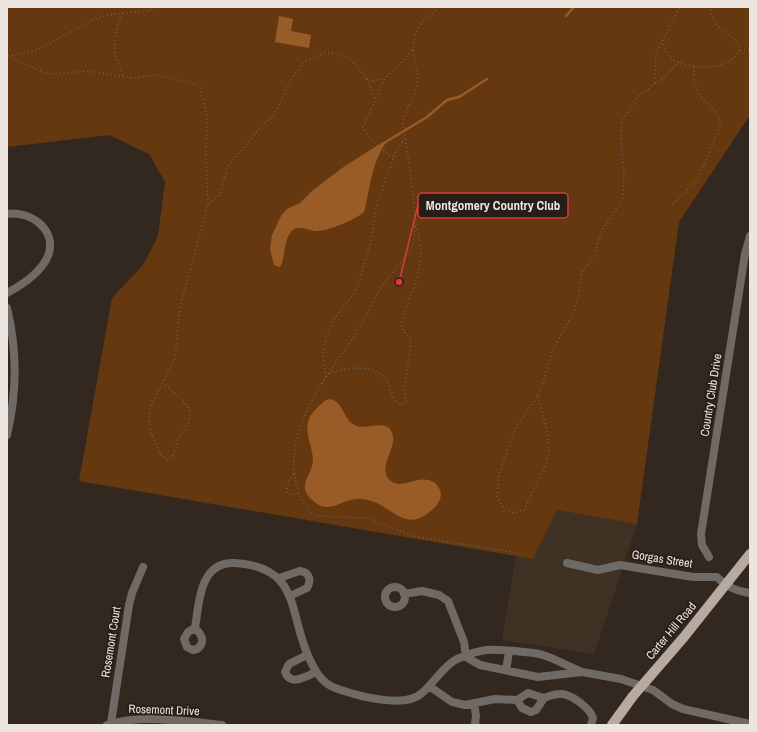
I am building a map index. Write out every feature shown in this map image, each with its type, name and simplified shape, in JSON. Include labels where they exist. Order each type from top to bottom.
[{"type":"main road","name":"Carter Hill Road","points":[[612,725],[750,554]]},
{"type":"street","points":[[7,214],[19,213],[36,220],[44,228],[48,235],[50,249],[49,255],[41,268],[7,293]]},
{"type":"street","name":"Country Club Drive","points":[[709,557],[702,545],[701,534],[745,254],[750,236]]},
{"type":"street","points":[[7,308],[11,326],[14,370],[12,405],[7,435]]},
{"type":"street","points":[[195,628],[201,588],[209,573],[216,567],[230,563],[254,566],[266,569],[279,578],[290,596],[307,655],[316,672],[325,682],[337,689],[390,701],[406,700],[416,697],[456,659],[486,650],[542,654],[582,672],[621,679],[653,690],[672,704],[682,709],[725,722],[750,724]]},
{"type":"street","name":"Gorgas Street","points":[[567,563],[598,570],[620,565],[693,577],[717,577],[725,585],[734,590],[750,593]]},
{"type":"street","name":"Rosemont Court","points":[[109,724],[129,605],[134,587],[143,567]]},
{"type":"street","points":[[279,578],[300,571],[309,577],[307,588],[290,596]]},
{"type":"street","points":[[404,594],[422,592],[439,595],[448,601],[464,642],[466,656],[480,665],[538,677],[582,672]]},
{"type":"street","points":[[506,670],[509,652]]},
{"type":"street","points":[[307,655],[289,664],[285,672],[287,677],[297,680],[316,672]]},
{"type":"street","points":[[429,686],[452,702],[459,704],[474,704],[494,699],[517,700],[528,693],[544,698],[565,694],[589,710],[593,718],[591,725]]},
{"type":"street","points":[[517,700],[522,708],[531,712],[536,710],[544,698]]},
{"type":"street","points":[[474,704],[476,715],[475,725]]},
{"type":"street","name":"Rosemont Drive","points":[[109,724],[124,720],[155,720],[222,725]]},
{"type":"path","points":[[157,7],[147,11],[122,13],[97,18],[37,50],[7,56],[45,73],[56,74],[88,71],[124,77],[161,76],[190,82],[200,88],[207,116],[206,155],[208,205],[180,307],[175,359],[152,403],[149,424],[151,433],[161,456],[168,460],[173,456],[179,438],[189,422],[190,410],[182,398],[163,383]]},
{"type":"path","points":[[438,7],[434,14],[419,26],[413,56],[418,78],[415,91],[404,117],[403,125],[414,223],[414,238],[410,249],[384,284],[361,326],[329,374],[303,418],[294,462],[294,474],[299,492],[306,507],[317,516],[367,518],[412,536],[518,553]]},
{"type":"path","points":[[654,84],[656,53],[680,7]]},
{"type":"path","points":[[710,7],[715,24],[736,42],[740,47],[740,51]]},
{"type":"path","points":[[122,13],[113,44],[114,52],[124,77]]},
{"type":"path","points":[[662,40],[670,58],[694,66],[723,64],[734,58],[740,51],[750,49]]},
{"type":"path","points":[[393,159],[375,144],[363,127],[385,78],[414,48]]},
{"type":"path","points":[[208,205],[220,194],[227,168],[263,124],[274,117],[293,76],[301,65],[308,60],[325,53],[339,54],[356,65],[367,79],[375,99]]},
{"type":"path","points":[[538,396],[549,442],[548,458],[524,510],[514,513],[505,510],[497,497],[499,474],[518,424],[538,396],[552,352],[574,311],[582,272],[595,254],[602,228],[618,208],[623,198],[624,174],[621,140],[622,122],[637,97],[679,62]]},
{"type":"path","points":[[673,204],[698,179],[720,126],[718,116],[700,96],[694,83],[694,66]]},
{"type":"path","points":[[367,79],[373,80],[385,78]]},
{"type":"path","points":[[327,378],[323,359],[325,340],[334,319],[357,289],[370,244],[377,203],[398,145],[405,138]]},
{"type":"path","points":[[329,374],[345,368],[372,370],[383,376],[389,386],[391,395],[397,402],[403,404],[406,402],[404,390],[411,346],[410,338],[403,331],[401,324],[420,270],[419,237],[414,223]]},
{"type":"path","points":[[294,474],[289,481],[286,492],[291,495],[299,492]]},
{"type":"shaded area","points":[[7,7],[750,7],[750,115],[679,222],[637,524],[557,510],[533,559],[79,481],[112,298],[143,265],[158,236],[165,182],[149,154],[109,135],[7,147]]},
{"type":"shaded area","points":[[279,16],[293,19],[291,31],[311,35],[309,48],[275,42]]},
{"type":"shaded area","points":[[383,142],[385,144],[374,167],[363,213],[347,222],[322,231],[314,231],[303,228],[293,229],[288,236],[280,267],[274,265],[270,249],[272,235],[281,216],[287,209],[300,203],[313,190],[345,166]]},
{"type":"shaded area","points":[[330,399],[339,404],[352,424],[362,427],[378,425],[387,427],[391,430],[393,441],[386,465],[385,471],[387,476],[396,484],[423,479],[435,483],[441,493],[440,500],[437,505],[426,515],[416,519],[407,519],[383,506],[362,499],[355,499],[330,507],[324,507],[311,499],[305,489],[306,480],[311,470],[313,460],[307,426],[312,414],[326,400]]},
{"type":"shaded area","points":[[557,510],[637,524],[594,654],[502,640],[516,556],[533,559]]},
{"type":"waterway","points":[[566,16],[574,7]]},
{"type":"waterway","points":[[384,143],[427,117],[447,100],[459,97],[487,79]]},
{"type":"place","name":"Montgomery Country Club","points":[[399,282]]}]
